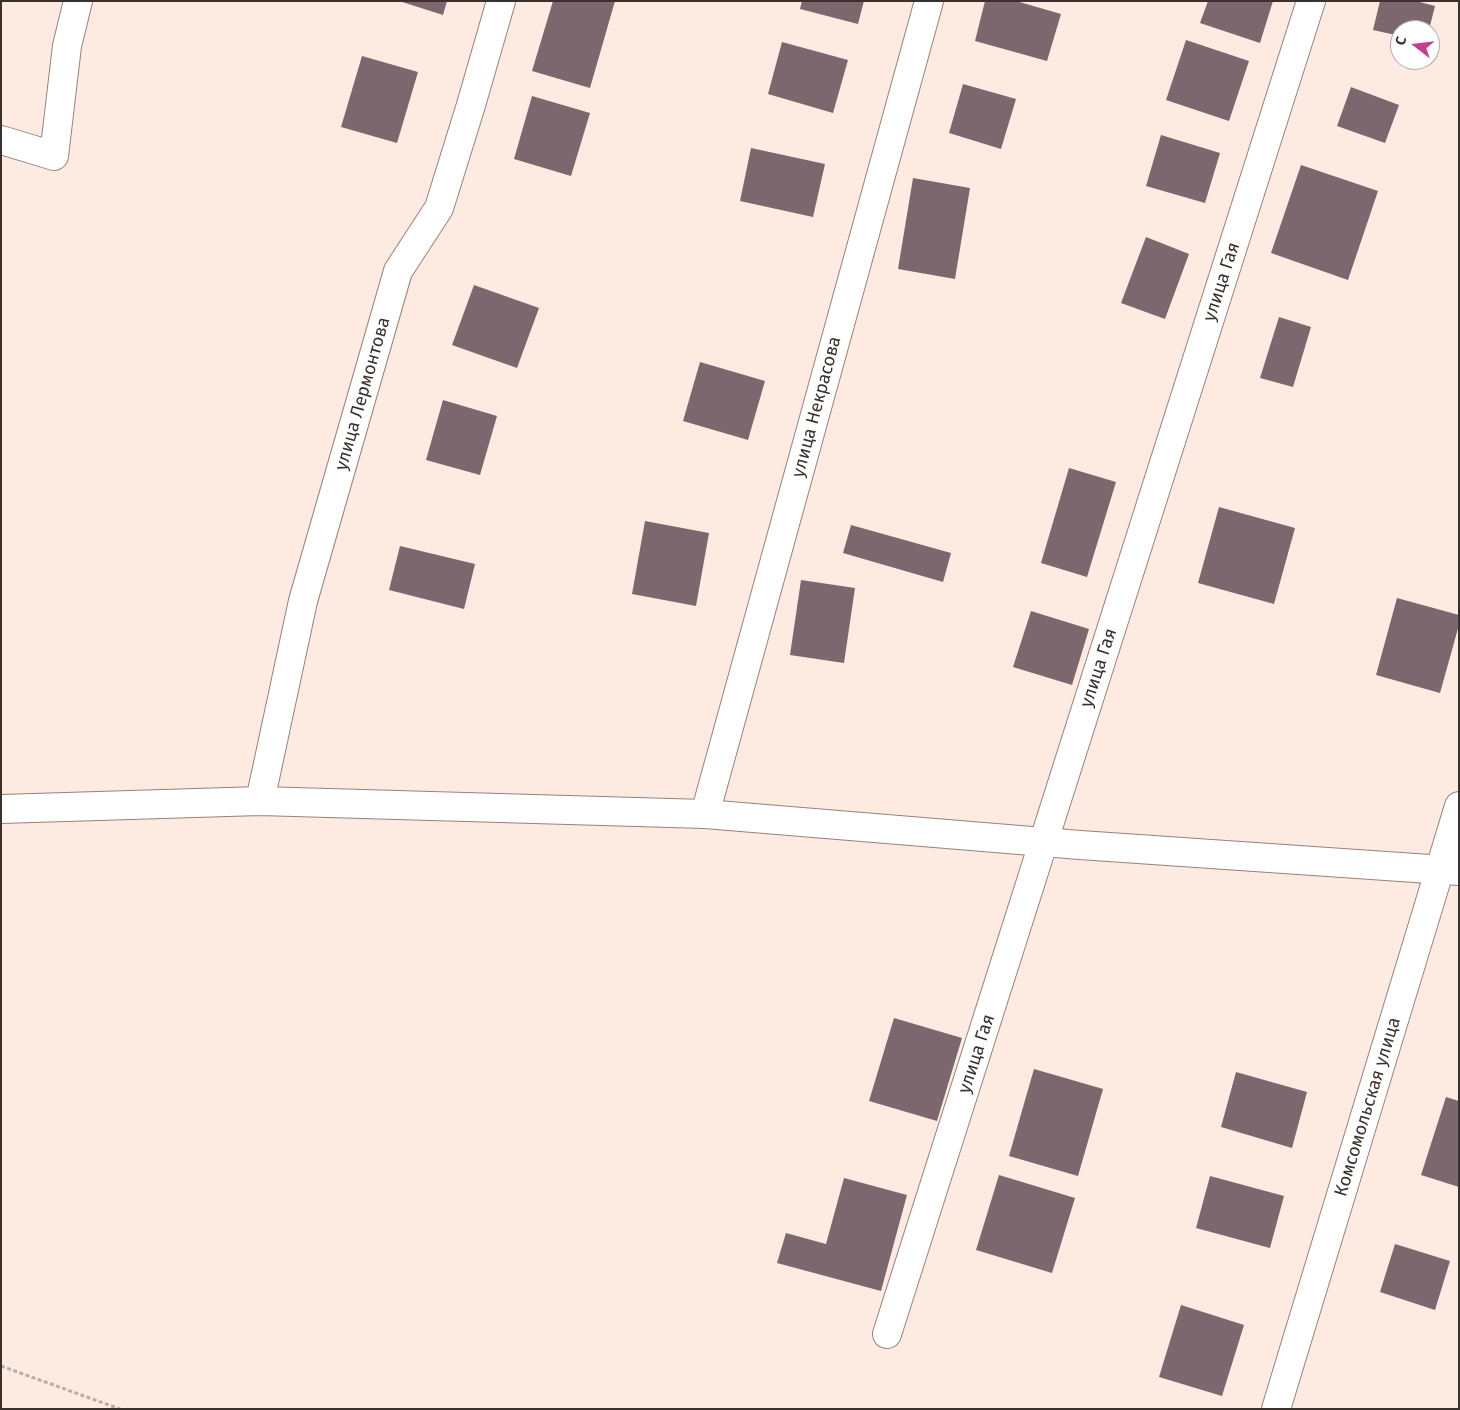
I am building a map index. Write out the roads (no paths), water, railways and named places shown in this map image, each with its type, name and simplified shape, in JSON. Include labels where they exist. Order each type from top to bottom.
[{"type":"street","points":[[1,140],[54,156],[67,46],[78,1]]},
{"type":"street","name":"улица Лермонтова","points":[[260,801],[303,602],[398,271],[439,208],[472,105],[501,1]]},
{"type":"street","name":"улица Некрасова","points":[[706,814],[929,1]]},
{"type":"street","name":"улица Гая","points":[[888,1334],[1311,1]]},
{"type":"street","points":[[1,809],[260,801],[706,814],[1044,842],[1449,870]]},
{"type":"street","name":"Комсомольская улица","points":[[1276,1409],[1449,870],[1459,806]]}]
